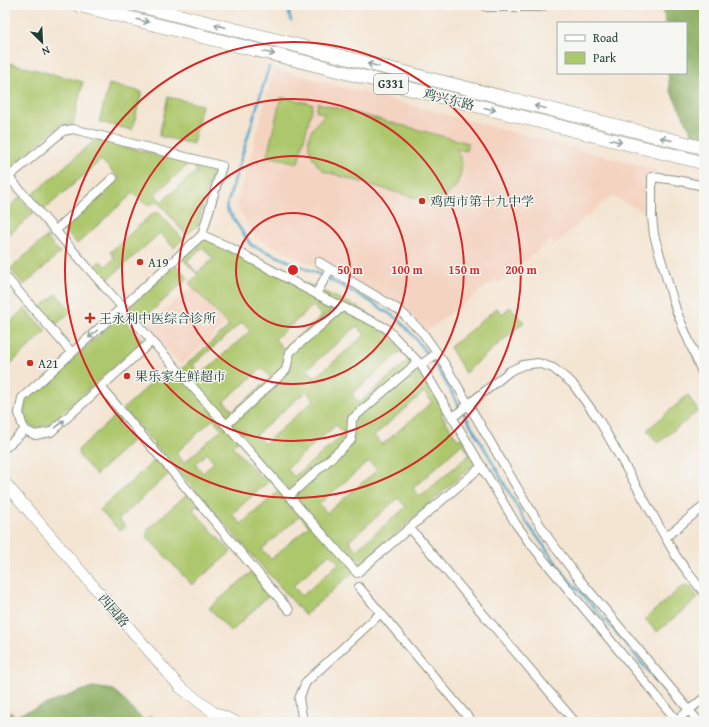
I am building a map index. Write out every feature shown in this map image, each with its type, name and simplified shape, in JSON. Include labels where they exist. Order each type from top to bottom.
[{"type":"highway","name":"鸡兴东路","points":[[78,5],[704,163]]},
{"type":"highway","name":"鸡兴东路","points":[[137,5],[704,148]]},
{"type":"main road","name":"西园路","points":[[5,483],[180,687],[213,712],[236,722]]},
{"type":"street","points":[[485,5],[486,7],[542,7],[544,5]]},
{"type":"street","points":[[152,341],[51,432],[35,435],[25,430],[19,413],[22,398],[72,352],[122,308],[202,235],[222,166],[73,130],[63,131],[6,177],[55,231],[122,308],[152,341],[357,573],[482,466]]},
{"type":"street","points":[[704,186],[652,177],[652,217],[654,235],[676,310],[704,376]]},
{"type":"street","points":[[55,231],[113,178]]},
{"type":"street","points":[[202,235],[229,246],[316,294],[386,328],[420,363],[516,524],[529,542],[678,721],[704,698]]},
{"type":"street","points":[[319,262],[399,310],[423,333],[437,353],[549,539],[576,575],[699,722]]},
{"type":"street","points":[[316,294],[330,269]]},
{"type":"street","points":[[5,276],[72,352]]},
{"type":"street","points":[[226,425],[286,370],[290,352],[342,307]]},
{"type":"street","points":[[289,496],[351,440],[352,419],[420,363],[437,353]]},
{"type":"street","points":[[453,417],[510,372],[523,365],[538,363],[553,368],[572,383],[599,420],[686,570],[704,593]]},
{"type":"street","points":[[101,387],[289,610]]},
{"type":"street","points":[[5,448],[25,430]]},
{"type":"street","points":[[666,537],[704,506]]},
{"type":"street","points":[[410,528],[575,722]]},
{"type":"street","points":[[359,587],[472,722]]},
{"type":"street","points":[[303,722],[299,699],[306,682],[381,613]]},
{"type":"shaded area","name":"鸡西市第十九中学","points":[[274,69],[656,170],[649,214],[611,196],[555,244],[550,240],[499,283],[495,280],[427,331],[403,307],[256,238],[237,206]]},
{"type":"shaded area","points":[[192,286],[226,324],[181,365],[146,327]]},
{"type":"green space","points":[[663,5],[704,5],[704,141],[697,143],[670,90],[668,74],[687,74],[687,22],[665,22]]},
{"type":"green space","points":[[5,62],[83,82],[73,124],[61,125],[54,129],[15,164],[7,165],[5,163]]},
{"type":"green space","points":[[109,84],[142,92],[132,130],[99,122]]},
{"type":"green space","points":[[168,97],[202,105],[193,144],[159,136]]},
{"type":"green space","points":[[281,97],[313,104],[298,163],[267,156]]},
{"type":"green space","points":[[318,103],[468,143],[466,151],[456,149],[461,159],[461,173],[457,185],[447,195],[429,202],[323,171],[316,163],[309,148],[309,137],[312,129],[325,114],[316,111]]},
{"type":"green space","points":[[97,138],[119,143],[119,146],[205,164],[212,171],[198,225],[186,235],[162,206],[156,202],[147,206],[133,193],[77,244],[63,230],[119,178],[101,160],[44,210],[31,196]],"holes":[[[190,163],[197,171],[161,202],[155,194]]]},
{"type":"green space","points":[[20,197],[34,213],[5,238],[5,211]]},
{"type":"green space","points":[[153,213],[159,213],[183,239],[174,248],[160,233],[105,282],[92,268],[100,261],[106,266],[115,258],[110,252]]},
{"type":"green space","points":[[46,237],[60,253],[24,285],[10,269]]},
{"type":"green space","points":[[202,237],[358,307],[374,318],[419,367],[446,411],[441,414],[458,440],[462,437],[476,462],[305,615],[123,409],[168,368],[175,375],[229,326],[189,283],[198,275],[181,257]],"holes":[[[203,247],[213,259],[197,273],[187,261]],[[313,306],[322,316],[284,349],[275,339]],[[242,322],[250,331],[201,374],[193,365]],[[357,326],[365,335],[315,378],[307,369]],[[401,351],[409,360],[359,403],[352,394]],[[262,368],[271,378],[233,411],[224,401]],[[306,391],[314,400],[264,444],[256,435]],[[424,392],[432,402],[382,445],[374,436]],[[213,419],[222,429],[184,463],[176,453]],[[336,425],[344,434],[294,477],[287,468]],[[239,440],[267,472],[261,478],[232,446]],[[462,444],[470,454],[420,497],[413,488]],[[207,453],[214,462],[203,473],[195,464]],[[369,461],[377,470],[327,513],[319,504]],[[270,480],[279,491],[241,524],[232,514]],[[398,498],[406,507],[356,550],[349,541]],[[300,516],[309,526],[271,559],[262,549]],[[330,553],[339,563],[302,596],[293,586]]]},
{"type":"green space","points":[[176,265],[188,278],[140,322],[128,308]]},
{"type":"green space","points":[[56,294],[72,310],[56,325],[40,308]]},
{"type":"green space","points":[[510,307],[524,322],[465,373],[450,347],[497,308],[502,314]]},
{"type":"green space","points":[[25,308],[46,331],[5,369],[5,327]]},
{"type":"green space","points":[[121,316],[143,341],[51,423],[39,428],[27,424],[24,410],[25,404],[29,397]]},
{"type":"green space","points":[[688,395],[698,411],[658,443],[647,430]]},
{"type":"green space","points":[[116,415],[121,420],[117,424],[132,441],[96,475],[79,456],[78,450]]},
{"type":"green space","points":[[156,459],[170,473],[119,519],[126,527],[119,530],[100,510]]},
{"type":"green space","points":[[187,494],[197,505],[193,510],[231,552],[192,585],[147,537],[148,529]]},
{"type":"green space","points":[[255,569],[273,591],[231,632],[209,608]]},
{"type":"green space","points":[[689,585],[698,598],[657,632],[645,619],[680,588]]},
{"type":"green space","points":[[92,687],[114,690],[144,721],[151,716],[158,722],[5,722],[5,715],[10,712],[15,716]]},
{"type":"waterway","points":[[286,5],[291,21]]},
{"type":"waterway","points":[[269,67],[226,208],[251,245],[323,276],[368,300],[399,320],[416,339],[436,366],[489,456],[522,516],[565,575],[621,638],[690,722]]},
{"type":"place","name":"鸡西市第十九中学","points":[[422,201]]},
{"type":"place","name":"A19","points":[[140,262]]},
{"type":"place","name":"王永利中医综合诊所","points":[[90,318]]},
{"type":"place","name":"A21","points":[[30,363]]},
{"type":"place","name":"果乐家生鲜超市","points":[[127,376]]}]
